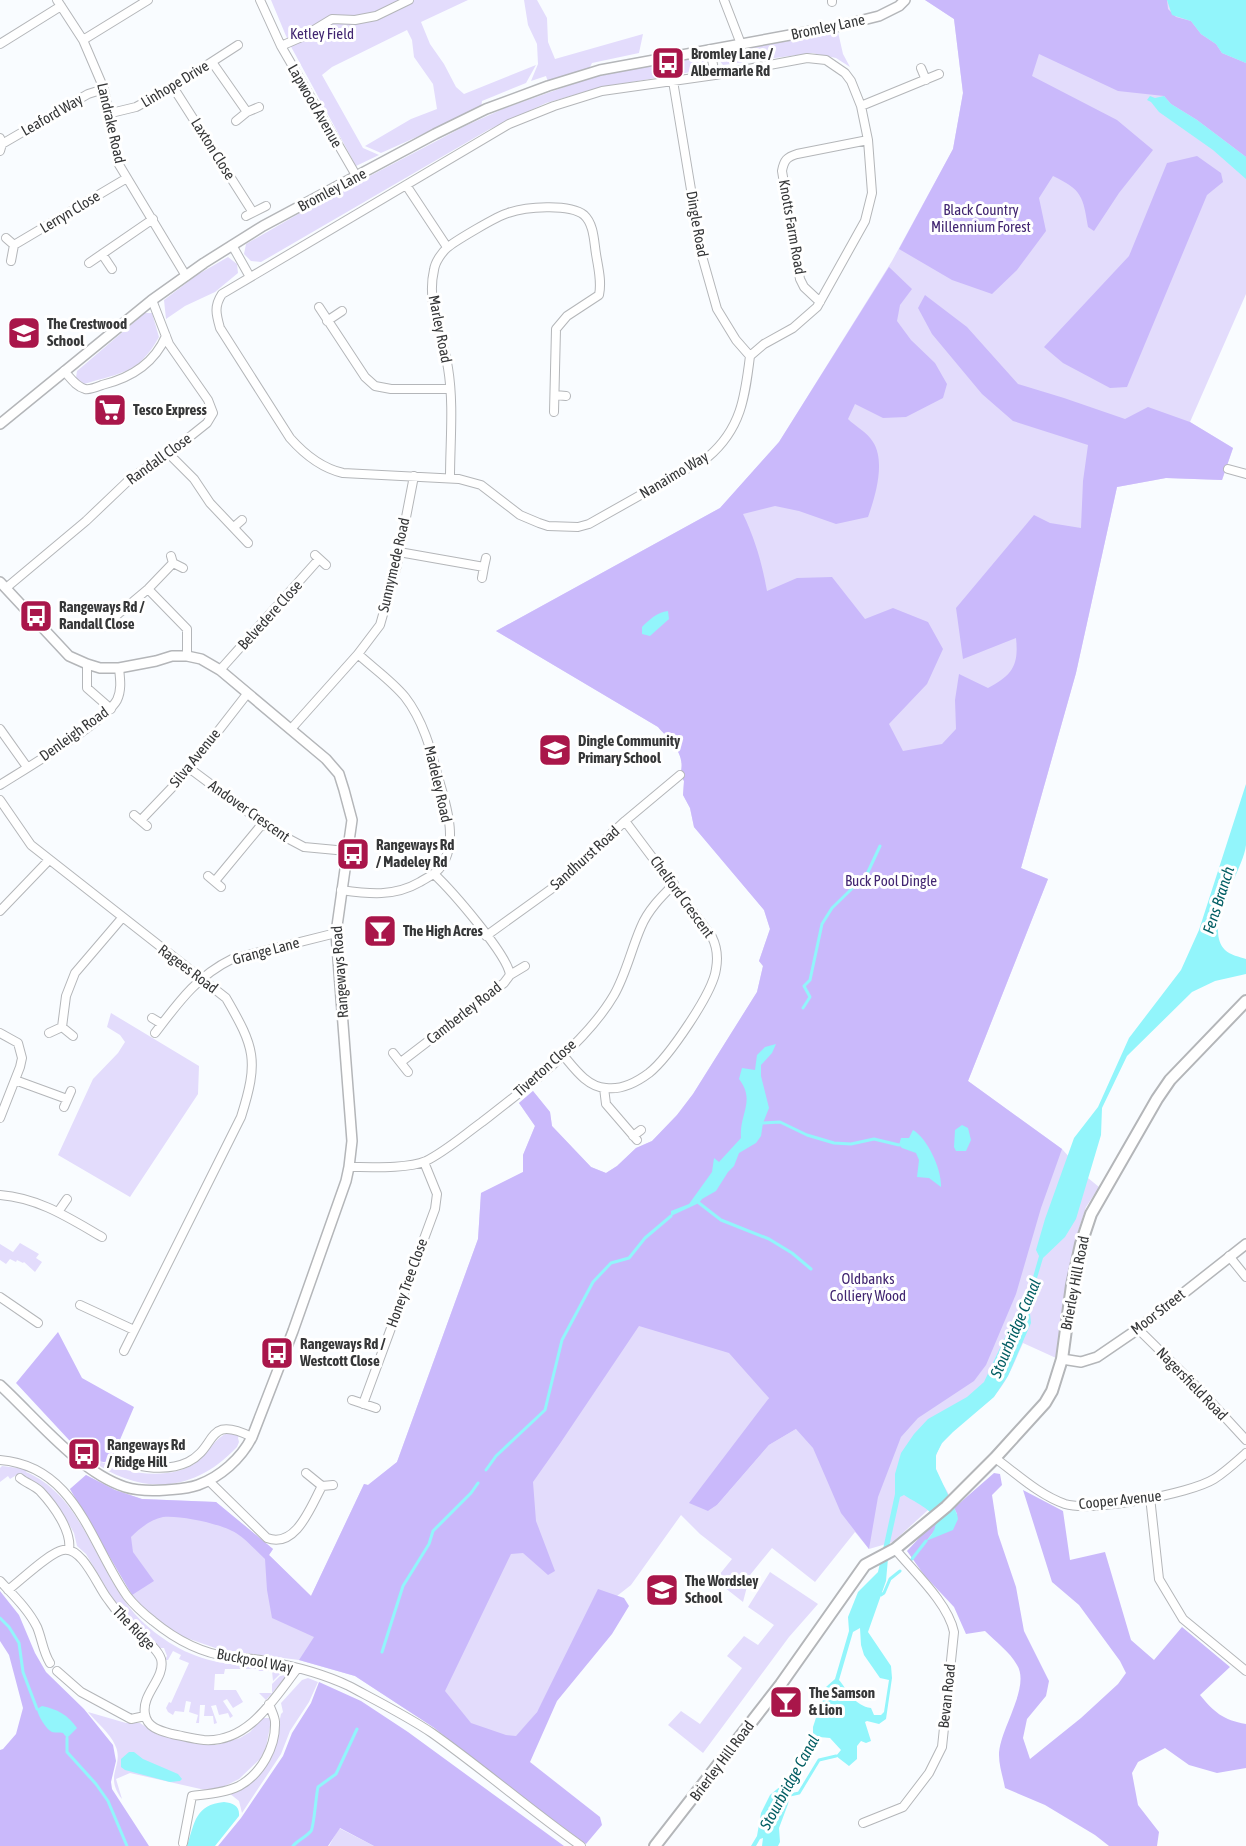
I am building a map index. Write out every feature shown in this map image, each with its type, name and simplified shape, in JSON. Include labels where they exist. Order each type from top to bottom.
[{"type":"main road","name":"Brierley Hill Road","points":[[655,1846],[781,1684],[857,1574],[872,1560],[894,1550],[946,1507],[1045,1403],[1052,1391],[1062,1359],[1072,1285],[1081,1244],[1091,1214],[1170,1080],[1246,1001]]},
{"type":"street","points":[[83,40],[148,0]]},
{"type":"street","name":"Lapwood Avenue","points":[[261,0],[281,46],[357,177]]},
{"type":"street","points":[[281,46],[304,36],[332,19],[356,20],[376,16],[409,0]]},
{"type":"street","points":[[724,0],[741,44]]},
{"type":"street","name":"Bromley Lane","points":[[0,424],[152,300],[232,245],[435,134],[486,109],[524,94],[600,70],[839,26],[879,16],[900,6],[905,0]]},
{"type":"street","points":[[0,44],[59,3]]},
{"type":"street","name":"Landrake Road","points":[[59,3],[83,40],[104,89],[118,163],[186,276]]},
{"type":"street","name":"Linhope Drive","points":[[107,114],[136,107],[173,87],[238,45]]},
{"type":"street","points":[[710,49],[715,75]]},
{"type":"street","points":[[232,245],[250,277],[509,124],[554,106],[602,91],[715,75],[807,58],[826,60],[851,81],[861,106],[868,140],[872,193],[865,221],[817,308],[793,328],[764,344],[750,356]]},
{"type":"street","points":[[212,62],[247,112]]},
{"type":"street","points":[[921,68],[926,80]]},
{"type":"street","points":[[861,106],[939,74]]},
{"type":"street","name":"Dingle Road","points":[[673,81],[702,256],[717,309],[736,340],[750,356]]},
{"type":"street","name":"Laxton Close","points":[[173,87],[249,214],[266,206]]},
{"type":"street","name":"Leaford Way","points":[[1,144],[88,94],[104,89]]},
{"type":"street","points":[[236,121],[247,112],[259,107]]},
{"type":"street","name":"Knotts Farm Road","points":[[820,302],[800,279],[782,171],[783,164],[787,157],[797,154],[868,140]]},
{"type":"street","name":"Lerryn Close","points":[[14,245],[127,178]]},
{"type":"street","points":[[406,185],[447,247],[506,213],[531,208],[567,208],[584,215],[594,237],[600,290],[599,295],[562,320],[556,329],[554,411]]},
{"type":"street","points":[[89,263],[153,219]]},
{"type":"street","points":[[6,238],[14,245],[11,261]]},
{"type":"street","name":"Marley Road","points":[[447,247],[434,269],[432,290],[433,305],[448,368],[450,478]]},
{"type":"street","points":[[102,254],[112,269]]},
{"type":"street","name":"Nanaimo Way","points":[[250,277],[222,294],[217,302],[215,310],[220,328],[290,438],[312,460],[332,471],[363,475],[450,478],[481,485],[520,515],[548,526],[578,527],[589,524],[708,457],[718,448],[733,427],[744,403],[750,356]]},
{"type":"street","name":"Randall Close","points":[[3,585],[86,521],[129,480],[207,423],[213,413],[208,400],[169,344],[152,300]]},
{"type":"street","points":[[319,307],[365,377],[375,386],[390,389],[450,389]]},
{"type":"street","points":[[327,321],[342,311]]},
{"type":"street","points":[[64,371],[77,385],[87,389],[111,383],[143,367],[160,349],[165,336]]},
{"type":"street","points":[[555,395],[566,396]]},
{"type":"street","points":[[168,453],[194,479],[210,503],[248,543]]},
{"type":"street","points":[[1228,469],[1246,474]]},
{"type":"street","name":"Sunnymede Road","points":[[291,729],[358,654],[380,625],[399,552],[414,476]]},
{"type":"street","points":[[234,527],[242,520]]},
{"type":"street","points":[[399,552],[484,567]]},
{"type":"street","points":[[483,578],[486,558]]},
{"type":"street","points":[[117,615],[121,606],[148,589],[172,560],[183,568]]},
{"type":"street","name":"Belvedere Close","points":[[220,670],[320,560]]},
{"type":"street","points":[[3,585],[69,656],[100,668],[118,668],[172,656],[187,656],[187,629],[148,589]]},
{"type":"street","name":"Madeley Road","points":[[358,654],[405,697],[427,738],[444,796],[449,824],[447,851],[440,868],[434,874]]},
{"type":"street","name":"Rangeways Road","points":[[187,656],[201,659],[220,670],[327,759],[339,774],[352,820],[340,890],[336,933],[352,1141],[346,1181],[297,1320],[252,1437],[242,1453],[209,1481]]},
{"type":"street","points":[[87,664],[87,688],[111,709]]},
{"type":"street","name":"Denleigh Road","points":[[0,784],[68,741],[111,709],[119,698],[118,668]]},
{"type":"street","name":"Silva Avenue","points":[[141,821],[189,768],[247,694]]},
{"type":"street","points":[[0,729],[27,767]]},
{"type":"street","name":"Andover Crescent","points":[[189,768],[263,823],[304,847],[347,851]]},
{"type":"street","name":"Sandhurst Road","points":[[486,936],[554,887],[625,821],[680,775]]},
{"type":"street","name":"Ragees Road","points":[[0,800],[31,845],[226,998],[246,1033],[251,1048],[250,1088],[241,1117],[124,1351]]},
{"type":"street","name":"Chelford Crescent","points":[[604,1088],[619,1087],[639,1080],[661,1061],[685,1028],[713,982],[716,970],[715,943],[674,884],[625,821]]},
{"type":"street","points":[[215,882],[263,823]]},
{"type":"street","points":[[0,911],[49,860]]},
{"type":"street","points":[[340,890],[367,894],[399,892],[434,874]]},
{"type":"street","name":"Camberley Road","points":[[401,1062],[504,983],[510,975],[510,969],[455,894],[434,874]]},
{"type":"street","name":"Tiverton Close","points":[[349,1167],[387,1167],[424,1162],[447,1149],[563,1055],[609,1002],[624,972],[644,921],[659,899],[674,884]]},
{"type":"street","points":[[62,1027],[66,996],[75,973],[122,918]]},
{"type":"street","name":"Grange Lane","points":[[155,1033],[187,992],[222,964],[232,959],[336,933]]},
{"type":"street","points":[[510,975],[525,966]]},
{"type":"street","points":[[152,1018],[162,1024]]},
{"type":"street","points":[[50,1033],[62,1027]]},
{"type":"street","points":[[62,1027],[73,1036]]},
{"type":"street","points":[[0,1033],[18,1042],[22,1058],[0,1118]]},
{"type":"street","points":[[393,1053],[408,1072]]},
{"type":"street","points":[[563,1055],[579,1074],[594,1085],[604,1088],[606,1104],[635,1138],[641,1130]]},
{"type":"street","points":[[15,1080],[65,1103],[71,1091]]},
{"type":"street","name":"Honey Tree Close","points":[[363,1404],[435,1209],[437,1194],[424,1162]]},
{"type":"street","points":[[0,1195],[33,1200],[102,1237]]},
{"type":"street","points":[[58,1212],[67,1199]]},
{"type":"street","name":"Moor Street","points":[[1062,1359],[1081,1362],[1097,1357],[1138,1329],[1246,1244]]},
{"type":"street","points":[[1229,1256],[1246,1277]]},
{"type":"street","points":[[0,1297],[38,1323]]},
{"type":"street","points":[[80,1305],[134,1330]]},
{"type":"street","name":"Nagersfield Road","points":[[1138,1329],[1199,1389],[1246,1440]]},
{"type":"street","points":[[0,1385],[69,1451],[95,1472],[112,1482],[141,1490],[156,1491],[189,1488],[209,1481],[267,1538],[275,1541],[288,1537],[301,1525],[322,1485]]},
{"type":"street","points":[[352,1400],[376,1408]]},
{"type":"street","points":[[115,1461],[148,1468],[178,1464],[198,1454],[212,1437],[224,1429],[235,1429],[252,1437]]},
{"type":"street","name":"Cooper Avenue","points":[[995,1458],[1047,1496],[1066,1504],[1097,1505],[1182,1492],[1214,1480],[1246,1453]]},
{"type":"street","name":"Buckpool Way","points":[[0,1460],[19,1462],[37,1469],[57,1484],[82,1515],[116,1580],[129,1598],[152,1621],[177,1640],[197,1649],[228,1657],[265,1660],[347,1686],[430,1732],[581,1846]]},
{"type":"street","points":[[306,1473],[322,1485],[333,1485]]},
{"type":"street","points":[[8,1590],[48,1558],[63,1550],[69,1550],[71,1539],[63,1523],[39,1489],[20,1478]]},
{"type":"street","points":[[1150,1497],[1159,1579],[1183,1619],[1246,1671]]},
{"type":"street","name":"The Ridge","points":[[69,1550],[83,1558],[106,1598],[126,1623],[157,1650],[162,1660],[161,1671],[146,1700],[145,1716]]},
{"type":"street","name":"Bevan Road","points":[[862,1823],[903,1807],[930,1773],[942,1747],[954,1632],[942,1606],[894,1550]]},
{"type":"street","points":[[0,1581],[30,1615],[50,1664]]},
{"type":"street","points":[[57,1671],[81,1692],[131,1719],[145,1716],[157,1730],[203,1740],[235,1735],[250,1725],[297,1669]]},
{"type":"street","points":[[183,1844],[192,1796],[223,1792],[240,1786],[256,1772],[270,1752],[275,1721],[269,1704]]},
{"type":"green space","name":"Ketley Field","points":[[271,0],[468,0],[421,22],[430,44],[456,87],[464,94],[536,65],[526,83],[482,101],[481,108],[381,153],[365,146],[411,119],[437,109],[433,84],[414,57],[412,40],[407,30],[332,67],[322,75],[363,148],[379,155],[356,166],[289,43]]},
{"type":"green space","points":[[524,0],[537,0],[547,18],[548,42],[555,59],[643,34],[639,53],[592,63],[589,69],[548,82],[546,76],[531,81],[538,64],[537,44],[528,25]]},
{"type":"green space","name":"Oldbanks Colliery Wood","points":[[925,0],[1246,0],[1246,294],[1190,422],[1233,448],[1222,480],[1166,478],[1117,487],[1076,673],[1021,868],[1048,879],[968,1081],[1062,1149],[1099,1187],[1086,1207],[1076,1238],[1056,1358],[1023,1343],[999,1390],[946,1438],[935,1458],[938,1476],[949,1495],[928,1510],[893,1542],[869,1549],[855,1532],[815,1582],[772,1548],[750,1575],[743,1602],[715,1580],[732,1559],[700,1534],[681,1515],[631,1585],[617,1596],[572,1645],[537,1712],[517,1736],[530,1763],[433,1727],[355,1676],[299,1660],[221,1650],[178,1635],[152,1617],[132,1595],[70,1489],[86,1475],[115,1490],[142,1499],[216,1502],[273,1549],[269,1555],[311,1596],[364,1484],[368,1485],[397,1462],[478,1239],[481,1193],[523,1172],[523,1155],[535,1126],[519,1103],[533,1091],[550,1112],[552,1126],[591,1167],[606,1173],[636,1148],[652,1141],[677,1115],[693,1094],[757,992],[763,966],[759,961],[770,929],[764,910],[694,827],[690,808],[683,795],[684,781],[680,775],[682,767],[676,748],[658,727],[496,631],[720,508],[779,442],[892,261],[953,149],[963,93],[954,19]],"holes":[[[769,1398],[796,1429],[769,1445],[717,1505],[708,1511]]]},
{"type":"green space","name":"Black Country Millennium Forest","points":[[925,0],[1167,0],[1168,9],[1176,17],[1191,21],[1201,34],[1216,44],[1222,53],[1246,63],[1246,157],[1197,120],[1171,104],[1164,96],[1118,91],[1039,54],[1032,76],[1117,120],[1153,150],[1119,193],[1094,231],[1088,227],[1080,195],[1053,176],[1039,198],[1046,231],[1017,270],[992,294],[952,280],[899,249],[953,149],[963,93],[954,19]]},
{"type":"green space","points":[[838,32],[843,54],[850,67],[836,58],[812,53],[723,65],[719,60],[721,53]]},
{"type":"green space","points":[[702,58],[706,64],[703,70],[602,87],[546,103],[488,130],[261,262],[251,261],[244,254],[246,244],[307,209],[465,126],[505,108],[593,77]]},
{"type":"green space","points":[[1197,156],[1221,173],[1223,182],[1207,195],[1127,387],[1110,388],[1063,363],[1044,347],[1129,256],[1167,163]]},
{"type":"green space","points":[[228,257],[237,264],[238,273],[215,292],[185,306],[166,319],[164,300],[197,275]]},
{"type":"green space","name":"Buck Pool Dingle","points":[[889,267],[912,289],[900,305],[897,321],[911,340],[935,363],[947,384],[943,398],[906,417],[883,418],[855,404],[848,419],[871,439],[879,459],[878,480],[868,517],[836,524],[799,511],[775,506],[743,514],[758,551],[767,591],[797,578],[832,577],[865,619],[893,608],[928,622],[943,649],[927,684],[889,724],[903,751],[942,744],[956,729],[955,700],[959,674],[988,688],[1003,679],[1012,669],[1016,656],[1016,638],[963,659],[956,608],[1034,515],[1050,523],[1081,528],[1083,481],[1088,445],[1013,421],[982,394],[932,334],[918,308],[925,295],[967,327],[1018,384],[1125,419],[1148,407],[1190,422],[1233,448],[1222,480],[1166,478],[1117,487],[1076,673],[1021,868],[1048,879],[968,1081],[1062,1149],[1041,1208],[1016,1294],[986,1365],[974,1381],[918,1418],[901,1437],[878,1497],[869,1549],[841,1513],[813,1448],[796,1429],[769,1445],[717,1505],[708,1511],[689,1503],[769,1398],[729,1353],[639,1326],[533,1482],[536,1521],[555,1571],[548,1575],[523,1553],[511,1554],[445,1691],[471,1723],[506,1735],[516,1736],[537,1712],[598,1589],[624,1598],[629,1606],[612,1634],[557,1701],[530,1762],[600,1817],[602,1825],[586,1844],[511,1789],[433,1727],[355,1676],[299,1660],[314,1637],[272,1618],[265,1559],[236,1533],[211,1523],[180,1517],[163,1517],[150,1522],[131,1537],[133,1552],[154,1581],[132,1595],[70,1489],[86,1475],[115,1490],[142,1499],[216,1502],[273,1549],[269,1555],[311,1596],[364,1484],[368,1485],[397,1462],[478,1239],[481,1193],[523,1172],[523,1155],[535,1126],[519,1103],[533,1091],[550,1112],[552,1126],[591,1167],[606,1173],[636,1148],[652,1141],[693,1094],[757,992],[763,966],[759,961],[770,929],[764,910],[694,827],[690,808],[683,795],[684,781],[680,775],[682,767],[679,754],[658,727],[496,631],[720,508],[779,442]]},
{"type":"green space","points":[[145,313],[152,313],[159,337],[144,358],[128,370],[109,377],[84,384],[76,378],[77,371]]},
{"type":"green space","points":[[111,1013],[199,1066],[198,1094],[130,1197],[58,1155],[93,1079],[118,1053],[125,1042],[120,1035],[107,1027]]},
{"type":"green space","points":[[20,1243],[39,1254],[36,1258],[42,1262],[35,1272],[24,1262],[10,1259],[6,1264],[0,1260],[0,1244],[13,1252]]},
{"type":"green space","points":[[58,1332],[82,1378],[134,1407],[110,1463],[91,1460],[69,1440],[16,1383]]},
{"type":"green space","points":[[228,1433],[239,1435],[237,1447],[203,1474],[185,1481],[148,1484],[129,1480],[91,1460],[134,1472],[154,1474],[173,1472],[191,1466],[206,1454],[219,1438]]},
{"type":"green space","points":[[2,1466],[26,1469],[26,1472],[47,1484],[64,1501],[78,1520],[115,1586],[129,1606],[145,1624],[164,1639],[174,1646],[207,1660],[266,1667],[285,1673],[280,1674],[273,1681],[272,1671],[259,1671],[258,1669],[225,1669],[224,1674],[215,1674],[214,1690],[236,1690],[243,1702],[233,1708],[227,1699],[223,1701],[233,1716],[230,1718],[228,1713],[219,1715],[216,1705],[211,1706],[217,1723],[214,1724],[213,1716],[204,1716],[205,1705],[200,1705],[199,1723],[196,1723],[198,1715],[189,1712],[191,1702],[186,1701],[184,1712],[175,1711],[173,1715],[168,1712],[166,1708],[169,1702],[171,1703],[189,1663],[179,1659],[181,1655],[173,1651],[168,1660],[165,1660],[167,1656],[164,1648],[160,1648],[135,1625],[111,1596],[86,1554],[77,1546],[70,1526],[41,1485],[18,1474],[10,1479],[8,1476],[0,1482]]},
{"type":"green space","points":[[994,1473],[1000,1474],[1002,1485],[992,1495],[998,1534],[1016,1587],[1024,1631],[1049,1681],[1046,1696],[1027,1719],[1023,1738],[1030,1759],[1081,1718],[1118,1684],[1126,1673],[1120,1661],[1079,1605],[1052,1582],[1023,1490],[1063,1511],[1070,1560],[1105,1552],[1131,1640],[1154,1660],[1182,1627],[1230,1667],[1200,1695],[1220,1714],[1246,1724],[1246,1768],[1217,1773],[1189,1765],[1165,1748],[1138,1762],[1132,1773],[1138,1805],[1159,1832],[1157,1846],[1109,1846],[1045,1805],[1005,1788],[999,1755],[1000,1745],[1020,1685],[1017,1665],[985,1631],[966,1634],[954,1607],[924,1575],[907,1551],[936,1520],[936,1529],[927,1540],[957,1514],[954,1508]]},
{"type":"green space","points":[[770,1572],[818,1604],[789,1637],[703,1753],[668,1725],[681,1711],[700,1724],[742,1668],[727,1656],[744,1636],[758,1645],[774,1625],[748,1607]]},
{"type":"green space","points":[[0,1591],[19,1615],[35,1653],[46,1672],[84,1709],[113,1745],[116,1761],[111,1782],[112,1789],[149,1846],[0,1846],[0,1750],[16,1734],[23,1708],[9,1655],[0,1641]]},
{"type":"green space","points":[[286,1675],[285,1678],[266,1700],[259,1693],[272,1693],[272,1684],[280,1676]]},
{"type":"green space","points":[[308,1678],[318,1682],[309,1702],[290,1731],[281,1754],[242,1813],[239,1801],[229,1793],[238,1790],[274,1748],[283,1712],[281,1703],[302,1680]]},
{"type":"green space","points":[[319,1682],[361,1701],[408,1732],[564,1846],[374,1846],[340,1828],[328,1846],[218,1846],[241,1818],[283,1756],[292,1733],[311,1703]]},
{"type":"green space","points":[[88,1712],[126,1723],[140,1723],[158,1735],[198,1744],[216,1745],[240,1738],[250,1732],[263,1718],[269,1718],[271,1722],[266,1747],[260,1759],[239,1779],[223,1787],[205,1790],[130,1773],[116,1779],[122,1799],[114,1783],[118,1759],[115,1745]]},
{"type":"green space","points":[[339,1828],[374,1846],[329,1846]]},
{"type":"water","points":[[1167,0],[1246,0],[1246,63],[1222,53],[1216,44],[1201,34],[1191,21],[1172,15]]},
{"type":"water","points":[[1150,96],[1155,98],[1164,96],[1171,104],[1197,120],[1246,157],[1246,179],[1213,150],[1159,112],[1147,100]]},
{"type":"water","points":[[668,611],[669,619],[650,636],[642,634],[642,627],[647,622]]},
{"type":"water","points":[[1246,784],[1246,845],[1218,927],[1219,940],[1225,950],[1232,955],[1246,959],[1246,974],[1215,981],[1192,992],[1127,1056],[1102,1108],[1101,1135],[1076,1219],[1065,1237],[1043,1258],[1029,1305],[1031,1323],[1008,1376],[994,1397],[942,1443],[936,1455],[936,1469],[957,1514],[958,1519],[953,1530],[926,1541],[936,1525],[935,1519],[919,1504],[904,1495],[900,1497],[889,1547],[886,1581],[868,1632],[891,1666],[892,1678],[886,1719],[879,1724],[865,1722],[871,1741],[866,1743],[861,1741],[857,1746],[857,1759],[849,1766],[836,1756],[841,1750],[830,1738],[819,1737],[792,1783],[788,1804],[779,1828],[778,1846],[762,1846],[763,1838],[756,1846],[751,1846],[757,1836],[761,1813],[770,1795],[789,1779],[813,1738],[813,1727],[826,1687],[835,1679],[849,1631],[848,1617],[858,1592],[878,1572],[895,1494],[895,1474],[901,1453],[928,1419],[967,1397],[984,1382],[1015,1316],[1025,1305],[1039,1256],[1036,1250],[1045,1219],[1074,1138],[1098,1107],[1129,1038],[1181,970],[1199,930]],"holes":[[[860,1628],[864,1655],[880,1678],[889,1680],[884,1712],[881,1715],[874,1715],[871,1708],[856,1701],[839,1680],[853,1632]]]},
{"type":"water","points":[[776,1044],[772,1053],[761,1065],[761,1076],[769,1108],[761,1136],[756,1143],[739,1153],[734,1166],[716,1191],[699,1203],[671,1216],[671,1211],[689,1204],[712,1172],[714,1158],[719,1162],[741,1138],[747,1101],[744,1087],[739,1079],[742,1068],[755,1070],[757,1055],[765,1047]]},
{"type":"water","points":[[962,1125],[968,1128],[971,1140],[966,1151],[956,1151],[954,1147],[955,1130]]},
{"type":"water","points":[[913,1130],[924,1140],[933,1156],[939,1172],[941,1187],[929,1178],[917,1177],[919,1160],[916,1153],[899,1145],[901,1138],[909,1138]]},
{"type":"water","points":[[42,1706],[62,1713],[77,1728],[67,1738],[63,1733],[52,1732],[39,1715],[37,1709]]},
{"type":"water","points":[[129,1752],[134,1752],[143,1759],[178,1774],[182,1779],[170,1782],[125,1770],[121,1767],[121,1759]]},
{"type":"water","points":[[224,1802],[235,1806],[239,1816],[215,1846],[187,1846],[195,1822],[202,1811],[214,1804]]},
{"type":"waterway","points":[[803,1008],[810,997],[804,986],[810,980],[822,924],[832,908],[867,874],[880,846]]},
{"type":"waterway","points":[[763,1123],[780,1122],[807,1135],[834,1143],[851,1144],[874,1139],[899,1145]]},
{"type":"waterway","points":[[699,1203],[721,1220],[769,1239],[792,1253],[811,1269]]},
{"type":"waterway","points":[[486,1470],[496,1456],[545,1410],[562,1340],[593,1282],[611,1263],[629,1258],[645,1238],[671,1216]]},
{"type":"waterway","points":[[382,1652],[403,1586],[429,1544],[433,1531],[478,1483]]},
{"type":"waterway","points":[[912,1559],[926,1541]]},
{"type":"waterway","points":[[881,1595],[890,1579],[900,1571]]},
{"type":"waterway","points":[[0,1618],[19,1643],[23,1672],[37,1709]]},
{"type":"waterway","points":[[293,1846],[311,1831],[318,1787],[336,1774],[357,1729]]},
{"type":"waterway","points":[[67,1738],[67,1752],[108,1801],[127,1846]]},
{"type":"waterway","name":"Stourbridge Canal","points":[[790,1795],[799,1793],[819,1760],[836,1756]]},
{"type":"place","name":"Bromley Lane / Albermarle Rd","points":[[668,63]]},
{"type":"place","name":"The Crestwood School","points":[[24,333]]},
{"type":"place","name":"Tesco Express","points":[[110,410]]},
{"type":"place","name":"Rangeways Rd / Randall Close","points":[[36,616]]},
{"type":"place","name":"Dingle Community Primary School","points":[[555,750]]},
{"type":"place","name":"Rangeways Rd / Madeley Rd","points":[[353,854]]},
{"type":"place","name":"The High Acres","points":[[380,931]]},
{"type":"place","name":"Rangeways Rd / Westcott Close","points":[[277,1353]]},
{"type":"place","name":"Rangeways Rd / Ridge Hill","points":[[84,1454]]},
{"type":"place","name":"The Wordsley School","points":[[662,1590]]},
{"type":"place","name":"The Samson & Lion","points":[[786,1702]]},
{"type":"water label","name":"Fens Branch","points":[[1218,900]]}]
